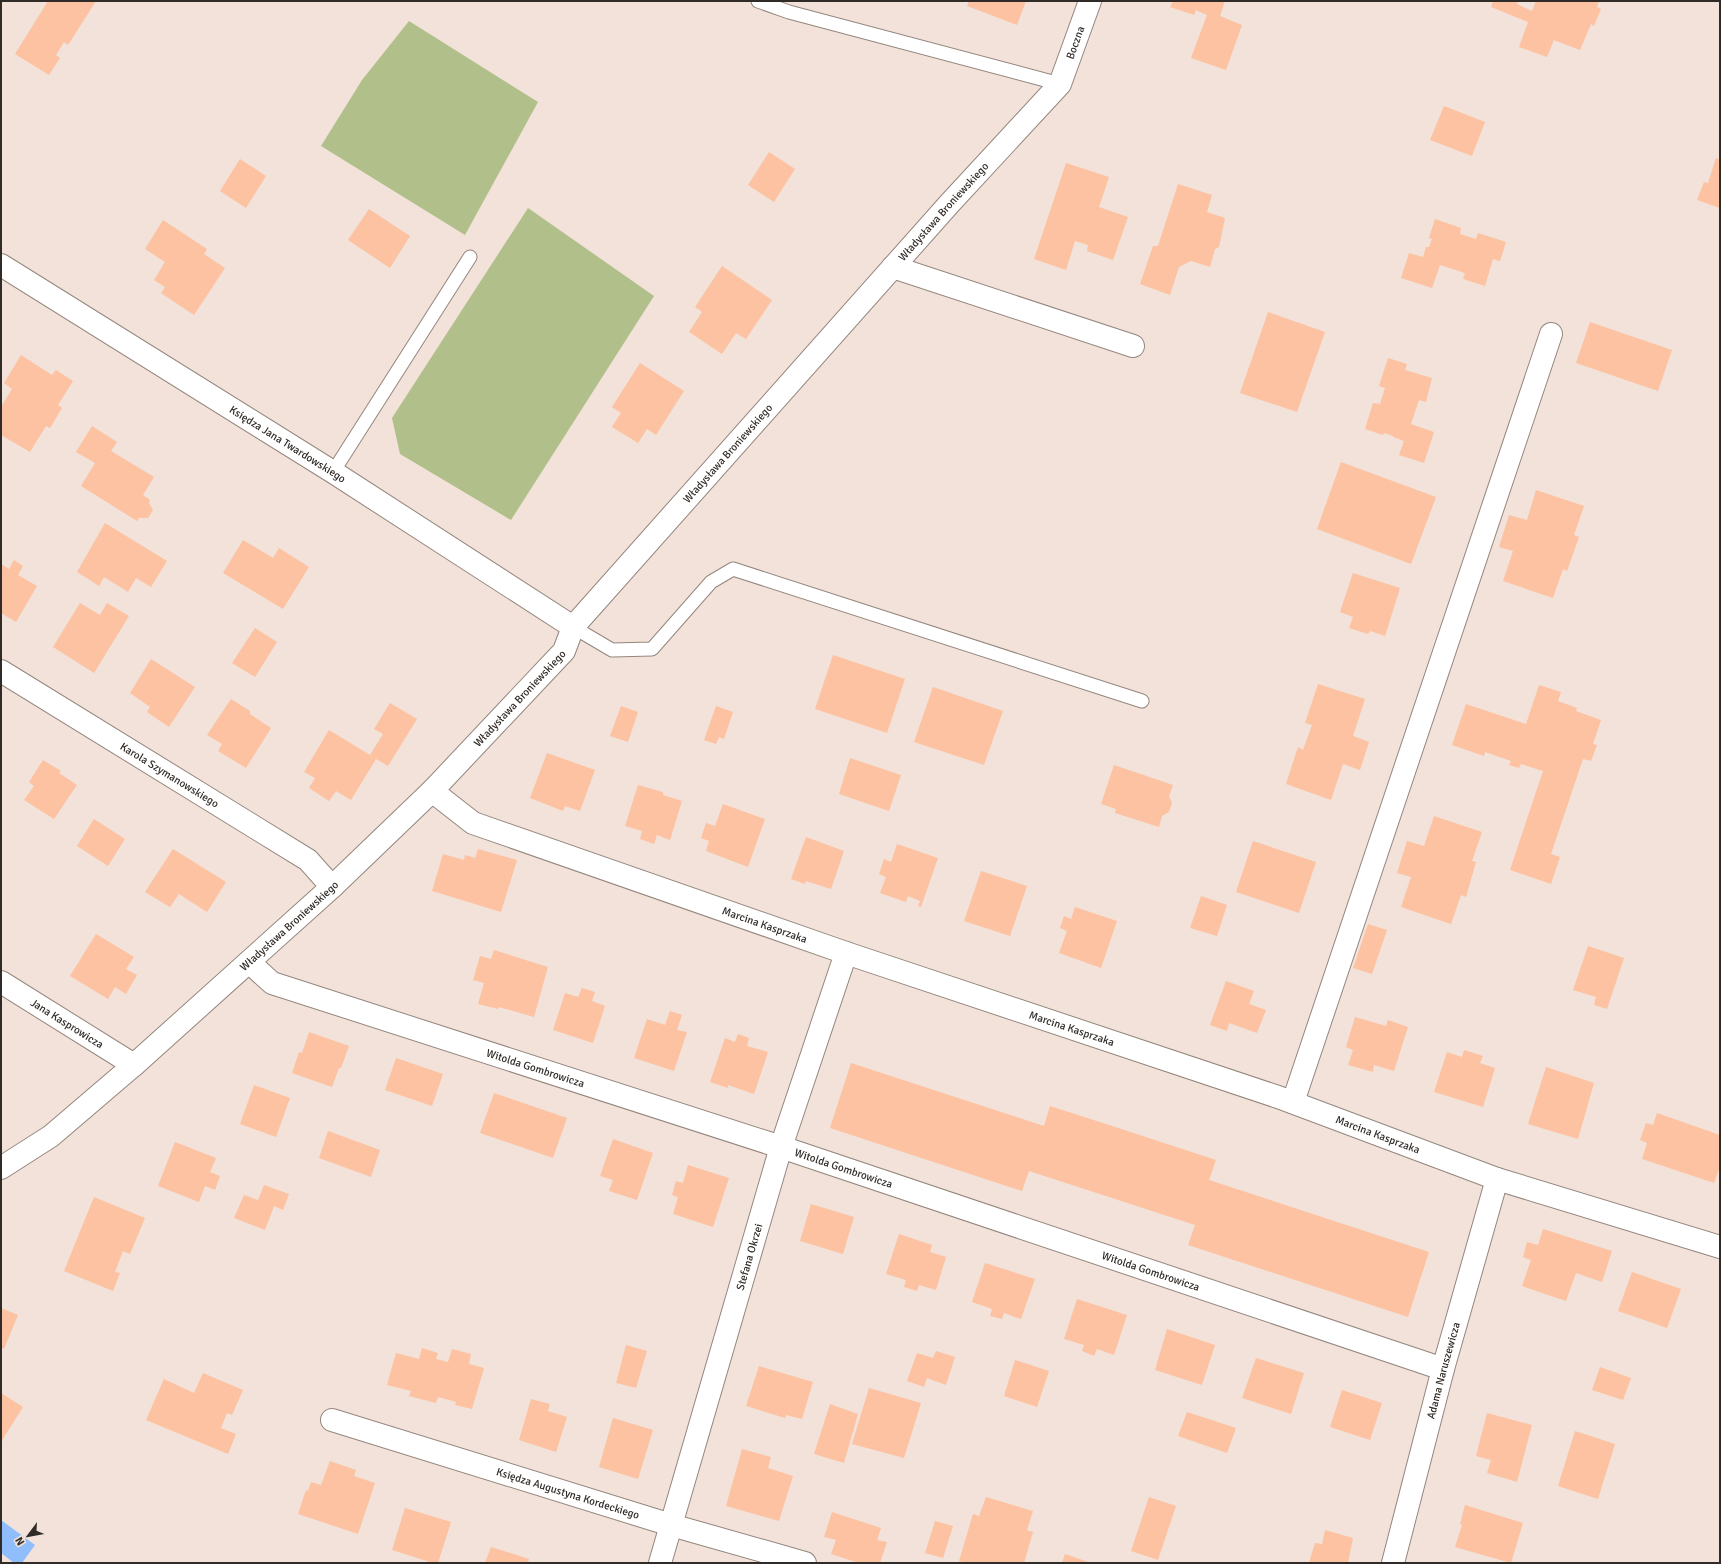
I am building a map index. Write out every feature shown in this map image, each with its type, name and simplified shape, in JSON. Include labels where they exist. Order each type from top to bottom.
[{"type":"street","name":"Boczna","points":[[1060,84],[1090,1]]},
{"type":"street","name":"Władysława Broniewskiego","points":[[1,1168],[51,1136],[134,1065],[332,886],[432,791],[564,651],[572,627],[893,267],[1060,84]]},
{"type":"street","name":"Księdza Jana Twardowskiego","points":[[1,265],[333,472],[572,627]]},
{"type":"street","points":[[893,267],[1132,346]]},
{"type":"street","points":[[1293,1102],[1551,334]]},
{"type":"street","name":"Karola Szymanowskiego","points":[[1,670],[308,860],[332,886]]},
{"type":"street","name":"Marcina Kasprzaka","points":[[432,791],[473,823],[846,953],[1293,1102],[1497,1178],[1720,1247]]},
{"type":"street","name":"Stefana Okrzei","points":[[660,1563],[781,1147],[846,953]]},
{"type":"street","name":"Witolda Gombrowicza","points":[[249,962],[272,983],[781,1147],[1443,1369]]},
{"type":"street","name":"Jana Kasprowicza","points":[[1,982],[134,1065]]},
{"type":"street","name":"Adama Naruszewicza","points":[[1393,1563],[1443,1369],[1497,1178]]},
{"type":"street","name":"Księdza Augustyna Kordeckiego","points":[[332,1420],[671,1525],[805,1563]]},
{"type":"lane","points":[[758,1],[789,12],[1060,84]]},
{"type":"lane","points":[[333,472],[470,257]]},
{"type":"lane","points":[[572,627],[612,650],[652,650],[711,582],[733,569],[1142,701]]},
{"type":"green space","points":[[409,21],[538,102],[465,235],[321,146],[362,80]]},
{"type":"green space","points":[[528,208],[654,296],[511,520],[400,454],[392,418]]},
{"type":"water","points":[[1,1520],[35,1545],[22,1563],[14,1563],[1,1553]]},
{"type":"building","points":[[48,1],[96,1],[68,45],[64,42],[56,55],[60,58],[49,75],[15,54]]},
{"type":"building","points":[[969,1],[1026,1],[1017,25],[967,6]]},
{"type":"building","points":[[1173,1],[1225,1],[1220,16],[1242,25],[1226,70],[1191,58],[1207,15],[1196,10],[1194,15],[1170,7]]},
{"type":"building","points":[[1493,1],[1518,1],[1517,4],[1532,11],[1536,1],[1599,1],[1597,7],[1601,9],[1594,26],[1591,24],[1580,50],[1554,40],[1547,57],[1519,47],[1528,22],[1491,7]]},
{"type":"building","points":[[1444,106],[1485,122],[1472,156],[1430,140]]},
{"type":"building","points":[[769,152],[795,169],[774,202],[748,185]]},
{"type":"building","points":[[1716,158],[1720,160],[1720,208],[1697,200],[1704,182],[1708,183]]},
{"type":"building","points":[[240,159],[266,176],[246,208],[220,191]]},
{"type":"building","points":[[1066,163],[1109,177],[1099,207],[1128,217],[1113,260],[1087,251],[1088,245],[1075,241],[1066,270],[1034,259]]},
{"type":"building","points":[[1178,184],[1212,195],[1207,212],[1225,218],[1219,247],[1215,249],[1210,267],[1191,261],[1179,267],[1170,295],[1140,284],[1153,246],[1158,246]]},
{"type":"building","points":[[369,209],[410,236],[390,268],[348,240]]},
{"type":"building","points":[[1435,219],[1461,228],[1460,234],[1476,239],[1478,233],[1506,242],[1500,261],[1493,259],[1485,286],[1463,279],[1465,273],[1440,265],[1432,288],[1401,278],[1409,253],[1423,257],[1426,247],[1429,247],[1432,239],[1429,238]]},
{"type":"building","points":[[163,220],[207,249],[204,254],[225,268],[194,315],[161,293],[165,287],[154,280],[165,262],[145,249]]},
{"type":"building","points":[[722,266],[772,300],[746,339],[736,333],[722,354],[689,332],[702,312],[695,307]]},
{"type":"building","points":[[1268,312],[1325,332],[1297,412],[1240,393]]},
{"type":"building","points":[[1590,322],[1672,350],[1658,391],[1576,363]]},
{"type":"building","points":[[21,355],[52,375],[56,370],[73,381],[58,405],[62,408],[50,428],[46,426],[30,452],[1,435],[1,407],[12,389],[4,383]]},
{"type":"building","points":[[1388,358],[1407,364],[1405,370],[1432,378],[1426,402],[1419,400],[1411,424],[1434,432],[1424,463],[1399,455],[1404,441],[1384,433],[1383,435],[1365,429],[1373,403],[1380,404],[1385,388],[1379,386]]},
{"type":"building","points":[[640,363],[684,391],[656,435],[647,429],[638,443],[612,427],[621,413],[612,407]]},
{"type":"building","points":[[92,426],[117,442],[111,451],[154,477],[143,495],[150,500],[149,503],[153,510],[148,518],[139,518],[137,521],[81,486],[95,463],[76,452]]},
{"type":"building","points":[[1341,462],[1436,497],[1411,564],[1317,529]]},
{"type":"building","points":[[1536,490],[1584,506],[1574,535],[1579,537],[1567,571],[1563,569],[1553,598],[1503,581],[1513,551],[1499,547],[1509,515],[1527,520]]},
{"type":"building","points":[[105,523],[167,561],[151,587],[136,578],[128,592],[104,577],[99,586],[77,572]]},
{"type":"building","points":[[243,540],[273,558],[279,548],[309,567],[283,609],[223,573]]},
{"type":"building","points":[[14,560],[23,566],[18,575],[37,586],[16,622],[1,613],[1,564],[9,569]]},
{"type":"building","points":[[1353,573],[1400,588],[1385,636],[1370,631],[1368,634],[1349,628],[1353,617],[1340,612]]},
{"type":"building","points":[[80,603],[100,615],[107,603],[129,616],[94,673],[53,647]]},
{"type":"building","points":[[255,628],[277,642],[255,677],[232,663]]},
{"type":"building","points":[[833,655],[905,679],[887,733],[815,709]]},
{"type":"building","points":[[151,659],[195,687],[169,727],[147,712],[150,707],[130,693]]},
{"type":"building","points":[[1318,684],[1365,699],[1353,736],[1369,742],[1360,770],[1343,764],[1331,800],[1286,784],[1298,747],[1303,750],[1312,725],[1305,723]]},
{"type":"building","points":[[1539,685],[1561,692],[1558,701],[1577,708],[1576,711],[1601,720],[1593,744],[1597,745],[1591,761],[1583,759],[1551,854],[1560,857],[1551,884],[1510,870],[1543,771],[1521,764],[1519,768],[1509,765],[1511,761],[1485,752],[1484,756],[1452,745],[1466,704],[1526,724]]},
{"type":"building","points":[[933,687],[1003,711],[984,765],[914,742]]},
{"type":"building","points":[[231,699],[250,711],[250,714],[271,728],[246,768],[218,751],[222,744],[207,735]]},
{"type":"building","points":[[390,703],[417,719],[388,766],[376,759],[351,800],[336,791],[329,801],[309,788],[315,778],[304,772],[329,730],[370,755],[383,734],[374,729]]},
{"type":"building","points":[[621,706],[638,712],[628,742],[610,736]]},
{"type":"building","points":[[716,706],[733,712],[724,739],[719,737],[716,744],[704,740]]},
{"type":"building","points":[[547,753],[595,770],[580,811],[565,806],[563,811],[530,798]]},
{"type":"building","points":[[850,758],[901,775],[889,811],[839,794]]},
{"type":"building","points":[[43,760],[61,771],[59,773],[77,785],[54,819],[24,800],[34,786],[29,782]]},
{"type":"building","points":[[1114,765],[1173,785],[1169,796],[1172,803],[1169,812],[1162,816],[1159,827],[1115,813],[1116,809],[1101,804]]},
{"type":"building","points":[[638,785],[663,792],[663,795],[682,801],[670,840],[657,835],[654,844],[640,839],[642,831],[625,826]]},
{"type":"building","points":[[723,804],[765,819],[748,867],[706,851],[709,841],[701,838],[706,823],[715,826]]},
{"type":"building","points":[[1434,816],[1482,832],[1472,861],[1476,862],[1466,897],[1461,895],[1451,924],[1401,907],[1411,877],[1397,873],[1407,841],[1424,846]]},
{"type":"building","points":[[94,819],[125,839],[108,866],[77,846]]},
{"type":"building","points":[[806,837],[844,851],[831,889],[806,881],[805,884],[791,879]]},
{"type":"building","points":[[1253,841],[1316,862],[1299,913],[1236,892]]},
{"type":"building","points":[[897,844],[938,858],[921,907],[918,906],[920,901],[908,896],[906,902],[880,893],[886,877],[879,874],[884,859],[891,862]]},
{"type":"building","points":[[173,849],[226,882],[207,912],[179,894],[170,907],[145,892]]},
{"type":"building","points":[[478,849],[517,860],[501,912],[432,891],[443,854],[464,860],[465,855],[475,858]]},
{"type":"building","points":[[981,871],[1027,886],[1010,936],[964,921]]},
{"type":"building","points":[[1201,896],[1227,905],[1217,936],[1190,928]]},
{"type":"building","points":[[1075,907],[1117,921],[1101,968],[1059,953],[1067,931],[1060,928],[1064,916],[1071,919]]},
{"type":"building","points":[[1368,924],[1387,930],[1372,974],[1353,968]]},
{"type":"building","points":[[96,934],[134,957],[126,969],[137,975],[126,994],[115,987],[108,999],[70,976]]},
{"type":"building","points":[[1588,946],[1624,958],[1607,1009],[1594,1005],[1596,997],[1573,990]]},
{"type":"building","points":[[494,950],[548,967],[534,1017],[499,1007],[498,1009],[478,1004],[484,983],[473,980],[480,956],[491,959]]},
{"type":"building","points":[[1226,981],[1254,991],[1249,1004],[1266,1010],[1257,1033],[1229,1023],[1227,1031],[1210,1025]]},
{"type":"building","points":[[582,988],[595,992],[592,1001],[605,1006],[593,1043],[553,1030],[565,993],[578,997]]},
{"type":"building","points":[[670,1011],[682,1015],[677,1030],[687,1032],[674,1071],[634,1058],[647,1019],[665,1025]]},
{"type":"building","points":[[1355,1017],[1386,1026],[1388,1020],[1408,1027],[1394,1071],[1374,1065],[1373,1072],[1348,1065],[1353,1050],[1346,1047]]},
{"type":"building","points":[[309,1032],[349,1046],[332,1087],[292,1073],[299,1052],[302,1053]]},
{"type":"building","points":[[738,1034],[749,1038],[747,1046],[768,1052],[754,1094],[728,1085],[728,1088],[710,1082],[725,1038],[735,1042]]},
{"type":"building","points":[[1464,1050],[1483,1056],[1480,1063],[1495,1068],[1483,1107],[1434,1092],[1447,1052],[1462,1057]]},
{"type":"building","points":[[396,1058],[443,1074],[432,1106],[385,1090]]},
{"type":"building","points":[[851,1063],[1044,1126],[1050,1106],[1106,1124],[1216,1160],[1209,1180],[1429,1252],[1408,1317],[1188,1245],[1195,1225],[1029,1171],[1022,1191],[830,1128]]},
{"type":"building","points":[[1546,1067],[1594,1083],[1578,1139],[1528,1124]]},
{"type":"building","points":[[254,1085],[290,1098],[276,1137],[240,1124]]},
{"type":"building","points":[[494,1093],[567,1118],[553,1158],[480,1133]]},
{"type":"building","points":[[1657,1113],[1720,1135],[1720,1167],[1714,1183],[1642,1159],[1647,1143],[1640,1140],[1646,1123],[1653,1125]]},
{"type":"building","points":[[328,1131],[380,1150],[371,1177],[319,1158]]},
{"type":"building","points":[[613,1139],[653,1153],[637,1200],[609,1191],[613,1180],[600,1176]]},
{"type":"building","points":[[175,1142],[216,1158],[210,1172],[220,1176],[215,1190],[205,1186],[199,1202],[158,1186]]},
{"type":"building","points":[[688,1165],[729,1178],[713,1227],[673,1214],[678,1197],[672,1195],[676,1181],[683,1183]]},
{"type":"building","points":[[264,1185],[289,1194],[283,1210],[274,1206],[265,1230],[234,1218],[244,1195],[258,1200]]},
{"type":"building","points":[[94,1197],[145,1218],[130,1254],[123,1251],[115,1272],[120,1273],[113,1291],[64,1271]]},
{"type":"building","points":[[811,1204],[854,1217],[843,1254],[800,1241]]},
{"type":"building","points":[[1543,1229],[1612,1251],[1602,1282],[1576,1273],[1566,1301],[1522,1286],[1531,1260],[1523,1257],[1527,1242],[1538,1245]]},
{"type":"building","points":[[899,1234],[932,1245],[930,1252],[946,1257],[936,1290],[919,1285],[917,1291],[904,1287],[906,1280],[886,1274]]},
{"type":"building","points":[[985,1263],[1035,1279],[1021,1319],[1004,1313],[1002,1319],[990,1316],[992,1309],[972,1302]]},
{"type":"building","points":[[1632,1272],[1681,1289],[1667,1328],[1618,1311]]},
{"type":"building","points":[[1077,1299],[1127,1315],[1114,1355],[1097,1349],[1094,1356],[1082,1351],[1084,1345],[1064,1339]]},
{"type":"building","points":[[1,1308],[18,1315],[4,1349],[1,1347]]},
{"type":"building","points":[[1167,1329],[1215,1345],[1202,1385],[1155,1370]]},
{"type":"building","points":[[626,1345],[647,1351],[636,1388],[616,1383]]},
{"type":"building","points":[[422,1348],[438,1353],[436,1359],[448,1362],[452,1349],[471,1354],[469,1364],[484,1368],[472,1409],[455,1405],[456,1402],[438,1397],[436,1403],[409,1396],[411,1391],[387,1385],[396,1353],[419,1359]]},
{"type":"building","points":[[936,1351],[955,1357],[946,1385],[927,1378],[924,1387],[907,1381],[917,1353],[933,1358]]},
{"type":"building","points":[[1256,1358],[1304,1373],[1291,1414],[1242,1398]]},
{"type":"building","points":[[1015,1360],[1049,1371],[1037,1407],[1004,1396]]},
{"type":"building","points":[[759,1366],[813,1382],[802,1419],[786,1415],[785,1418],[746,1406]]},
{"type":"building","points":[[1600,1367],[1631,1378],[1623,1400],[1592,1390]]},
{"type":"building","points":[[203,1373],[243,1390],[232,1415],[227,1413],[221,1428],[236,1434],[228,1454],[146,1420],[164,1379],[194,1393]]},
{"type":"building","points":[[869,1388],[921,1403],[904,1458],[852,1444]]},
{"type":"building","points":[[1342,1390],[1382,1403],[1370,1440],[1330,1427]]},
{"type":"building","points":[[1,1393],[23,1407],[1,1442]]},
{"type":"building","points":[[531,1399],[550,1404],[548,1411],[567,1417],[556,1452],[519,1440]]},
{"type":"building","points":[[830,1404],[858,1414],[844,1463],[814,1454]]},
{"type":"building","points":[[1187,1412],[1236,1428],[1227,1453],[1178,1436]]},
{"type":"building","points":[[1487,1413],[1532,1425],[1517,1482],[1487,1473],[1491,1460],[1476,1456]]},
{"type":"building","points":[[613,1418],[653,1430],[638,1479],[599,1467]]},
{"type":"building","points":[[1575,1431],[1615,1444],[1598,1499],[1558,1486]]},
{"type":"building","points":[[742,1449],[771,1457],[768,1468],[793,1476],[779,1521],[726,1506]]},
{"type":"building","points":[[330,1461],[356,1470],[354,1476],[375,1483],[358,1534],[298,1514],[306,1490],[308,1491],[311,1482],[321,1485]]},
{"type":"building","points":[[986,1497],[1033,1511],[1027,1530],[1033,1532],[1024,1563],[966,1563],[959,1561],[973,1514],[979,1516]]},
{"type":"building","points":[[1149,1497],[1176,1506],[1158,1560],[1131,1551]]},
{"type":"building","points":[[1465,1505],[1523,1523],[1511,1563],[1455,1547],[1462,1525],[1460,1524]]},
{"type":"building","points":[[405,1508],[451,1522],[438,1563],[433,1563],[392,1550]]},
{"type":"building","points":[[832,1512],[881,1528],[877,1540],[887,1542],[880,1563],[859,1563],[831,1554],[836,1540],[824,1537]]},
{"type":"building","points":[[935,1521],[953,1526],[943,1558],[925,1553]]},
{"type":"building","points":[[1325,1530],[1353,1538],[1348,1563],[1309,1563],[1315,1543],[1322,1544]]},
{"type":"building","points":[[491,1547],[529,1559],[528,1563],[485,1563]]},
{"type":"building","points":[[1065,1554],[1091,1563],[1062,1563]]}]
